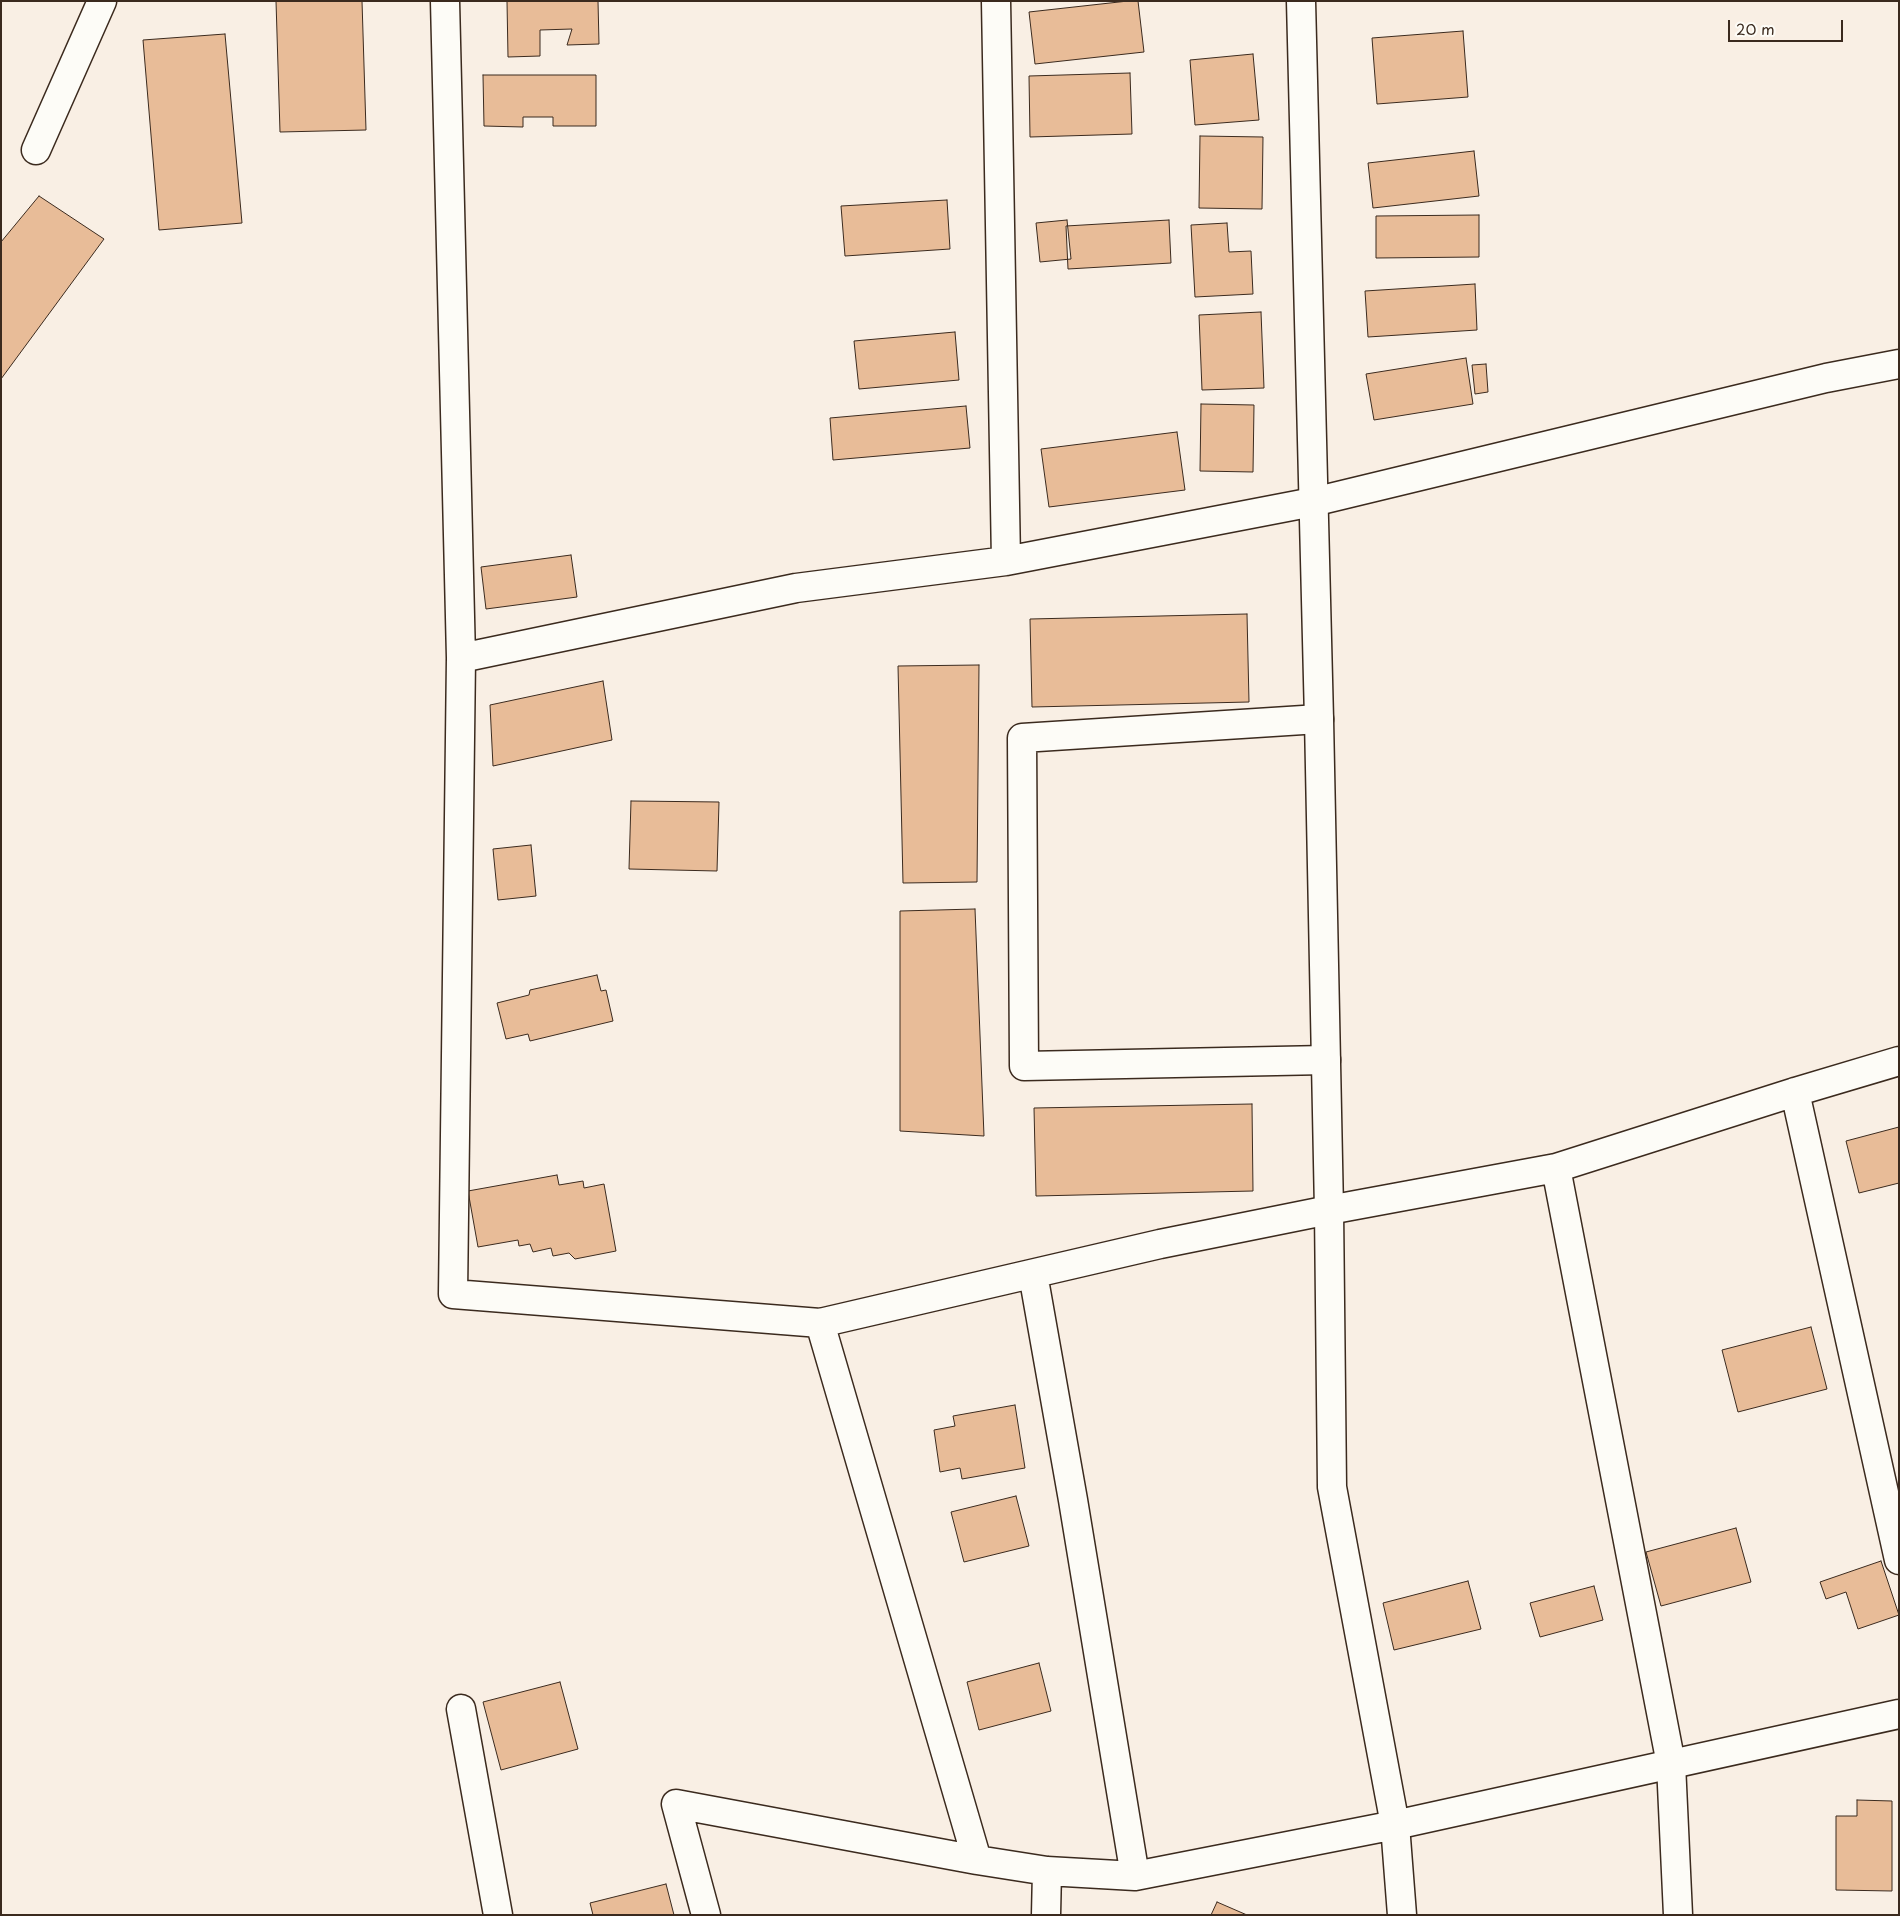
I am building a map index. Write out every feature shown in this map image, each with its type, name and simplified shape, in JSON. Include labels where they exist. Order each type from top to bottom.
[{"type":"street","points":[[36,150],[102,1]]},
{"type":"street","points":[[445,1],[461,658],[453,1294],[820,1323],[1160,1244],[1328,1210],[1556,1168],[1795,1092],[1899,1062]]},
{"type":"street","points":[[996,1],[1006,561]]},
{"type":"street","points":[[1300,1],[1319,719],[1332,1487],[1395,1825],[1402,1915]]},
{"type":"street","points":[[461,658],[796,588],[1006,561],[1313,502],[1816,381],[1899,364]]},
{"type":"street","points":[[1319,719],[1022,738],[1024,1066],[1326,1060]]},
{"type":"street","points":[[1795,1092],[1899,1560]]},
{"type":"street","points":[[1556,1168],[1670,1764],[1678,1915]]},
{"type":"street","points":[[1033,1274],[1073,1500],[1135,1876]]},
{"type":"street","points":[[820,1323],[977,1860]]},
{"type":"street","points":[[462,1709],[498,1915]]},
{"type":"street","points":[[706,1915],[676,1804],[977,1860],[1048,1871],[1135,1876],[1395,1825],[1899,1714]]},
{"type":"street","points":[[1046,1915],[1048,1871]]},
{"type":"building","points":[[276,1],[362,1],[366,130],[280,132]]},
{"type":"building","points":[[507,1],[598,1],[599,44],[567,45],[572,29],[540,30],[540,56],[508,57]]},
{"type":"building","points":[[1138,1],[1144,52],[1035,64],[1029,12]]},
{"type":"building","points":[[1463,31],[1468,97],[1377,104],[1372,38]]},
{"type":"building","points":[[225,34],[242,223],[159,230],[143,40]]},
{"type":"building","points":[[1253,54],[1259,120],[1195,125],[1190,60]]},
{"type":"building","points":[[1130,73],[1132,134],[1030,137],[1029,76]]},
{"type":"building","points":[[483,75],[596,75],[596,126],[553,126],[553,117],[523,117],[523,127],[484,126]]},
{"type":"building","points":[[1200,136],[1263,137],[1262,209],[1199,208]]},
{"type":"building","points":[[1474,151],[1479,196],[1373,208],[1368,163]]},
{"type":"building","points":[[39,196],[104,239],[1,379],[1,242]]},
{"type":"building","points":[[947,200],[950,249],[845,256],[841,206]]},
{"type":"building","points":[[1479,215],[1479,257],[1376,258],[1376,216]]},
{"type":"building","points":[[1067,220],[1071,259],[1040,262],[1036,223]]},
{"type":"building","points":[[1169,220],[1171,263],[1068,269],[1066,226]]},
{"type":"building","points":[[1227,223],[1229,252],[1251,251],[1253,294],[1195,297],[1191,225]]},
{"type":"building","points":[[1475,284],[1477,330],[1368,337],[1365,291]]},
{"type":"building","points":[[1261,312],[1264,388],[1202,390],[1199,315]]},
{"type":"building","points":[[955,332],[959,380],[859,389],[854,341]]},
{"type":"building","points":[[1466,358],[1473,404],[1374,420],[1366,374]]},
{"type":"building","points":[[1486,364],[1488,392],[1475,394],[1472,365]]},
{"type":"building","points":[[1201,404],[1254,405],[1253,472],[1200,471]]},
{"type":"building","points":[[966,406],[970,448],[833,460],[830,418]]},
{"type":"building","points":[[1177,432],[1185,490],[1049,507],[1041,449]]},
{"type":"building","points":[[571,555],[577,597],[486,609],[481,567]]},
{"type":"building","points":[[1247,614],[1249,702],[1032,707],[1030,619]]},
{"type":"building","points":[[979,665],[977,882],[903,883],[898,666]]},
{"type":"building","points":[[603,681],[612,740],[493,766],[490,705]]},
{"type":"building","points":[[631,801],[719,802],[717,871],[629,869]]},
{"type":"building","points":[[531,845],[536,896],[498,900],[493,849]]},
{"type":"building","points":[[975,909],[984,1136],[900,1131],[900,911]]},
{"type":"building","points":[[597,975],[601,991],[606,990],[613,1021],[530,1041],[528,1034],[506,1039],[497,1003],[529,995],[530,990]]},
{"type":"building","points":[[1252,1104],[1253,1191],[1036,1196],[1034,1108]]},
{"type":"building","points":[[1899,1127],[1899,1183],[1859,1193],[1846,1141]]},
{"type":"building","points":[[557,1175],[559,1185],[583,1181],[584,1188],[604,1184],[616,1251],[575,1259],[569,1253],[553,1256],[551,1248],[533,1252],[530,1244],[519,1246],[518,1240],[478,1247],[468,1191]]},
{"type":"building","points":[[1811,1327],[1827,1389],[1738,1412],[1722,1350]]},
{"type":"building","points":[[1015,1405],[1025,1468],[962,1479],[960,1468],[940,1472],[934,1430],[955,1426],[953,1416]]},
{"type":"building","points":[[1016,1496],[1029,1546],[964,1562],[951,1512]]},
{"type":"building","points":[[1736,1528],[1751,1582],[1661,1606],[1646,1552]]},
{"type":"building","points":[[1881,1561],[1899,1615],[1858,1629],[1846,1592],[1826,1599],[1820,1582]]},
{"type":"building","points":[[1468,1581],[1481,1629],[1394,1650],[1383,1603]]},
{"type":"building","points":[[1594,1586],[1603,1620],[1540,1637],[1530,1603]]},
{"type":"building","points":[[1039,1663],[1051,1711],[979,1730],[967,1682]]},
{"type":"building","points":[[560,1682],[578,1749],[501,1770],[483,1702]]},
{"type":"building","points":[[1857,1800],[1892,1801],[1892,1891],[1836,1890],[1836,1816],[1857,1816]]},
{"type":"building","points":[[666,1884],[674,1915],[593,1915],[590,1903]]},
{"type":"building","points":[[1217,1902],[1247,1915],[1211,1915]]}]
